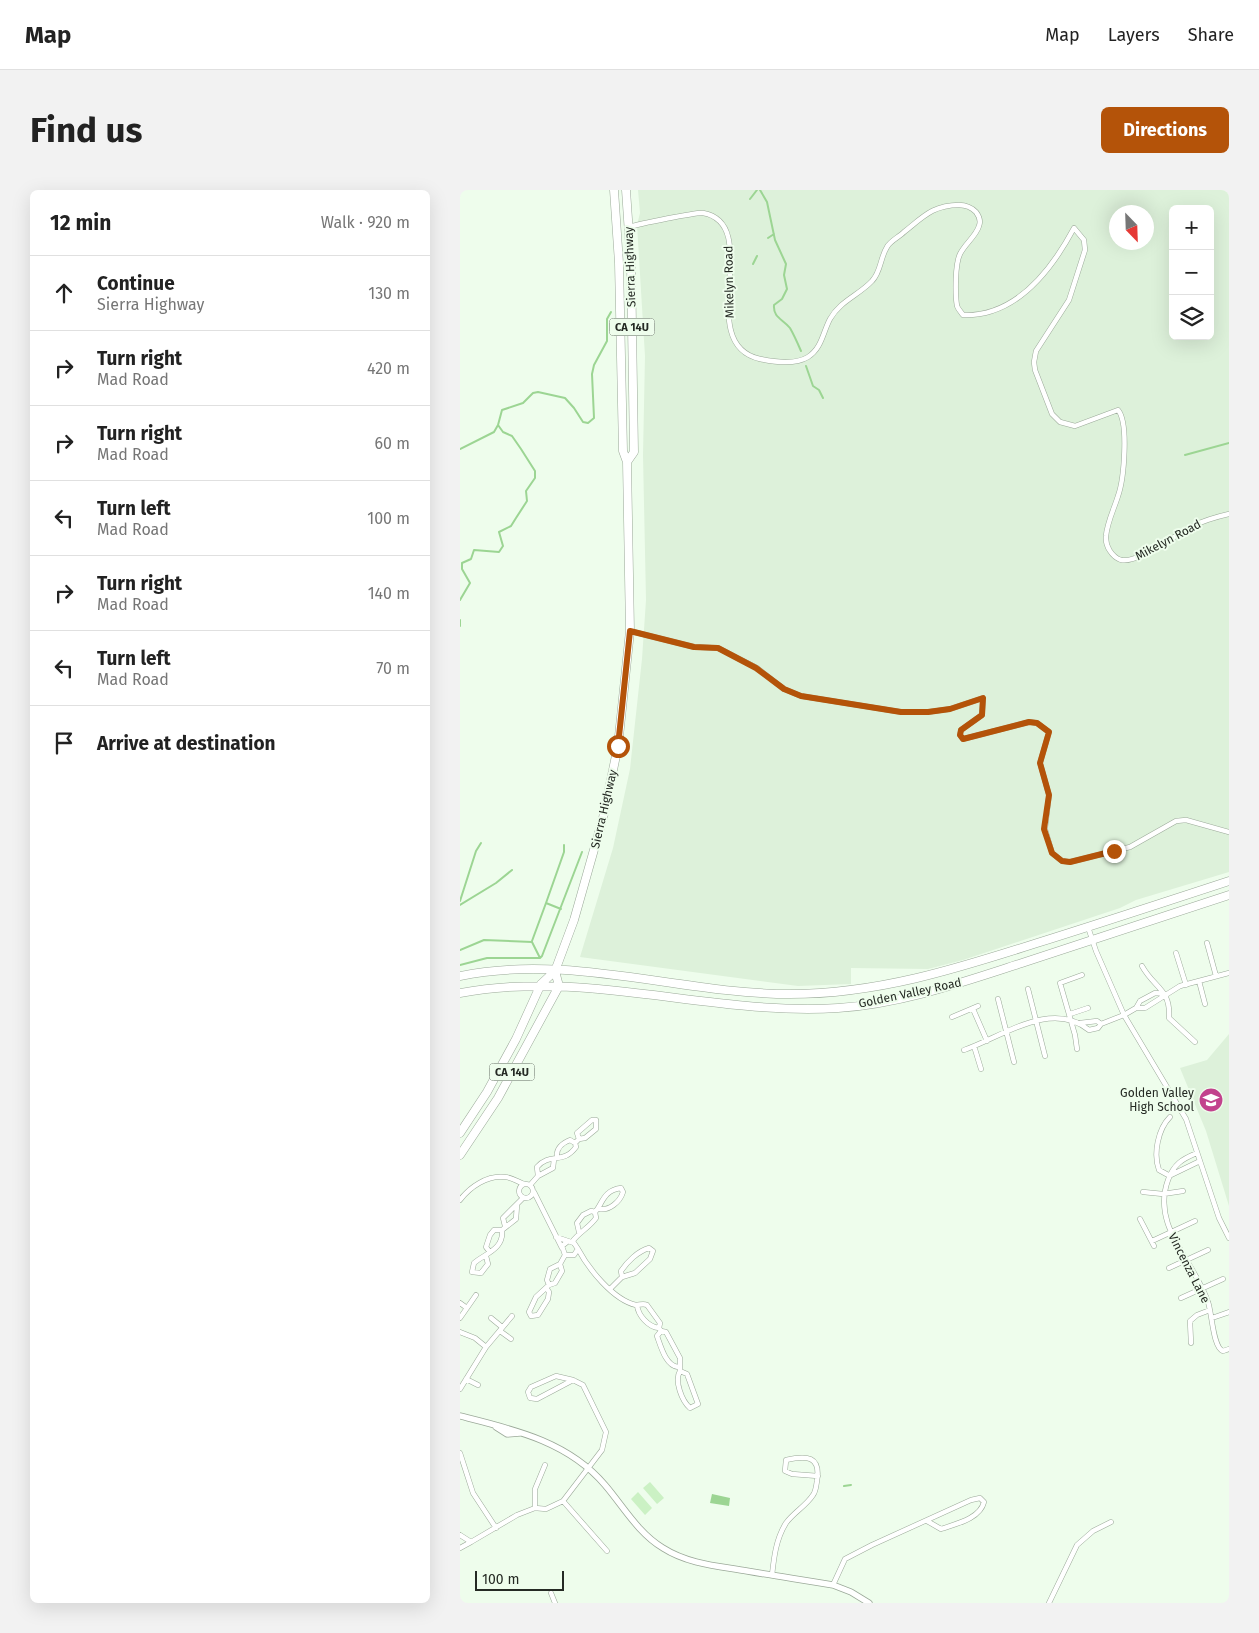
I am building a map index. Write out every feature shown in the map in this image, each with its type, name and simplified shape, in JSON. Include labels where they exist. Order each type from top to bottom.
[{"type":"main road","name":"Sierra Highway","points":[[460,1133],[487,1092],[516,1038],[541,984],[555,971],[574,920],[603,818],[618,746],[630,631],[627,462],[623,451],[620,263],[614,190]]},
{"type":"main road","name":"Sierra Highway","points":[[626,190],[629,227],[634,452],[627,462]]},
{"type":"main road","name":"Golden Valley Road","points":[[460,976],[500,970],[555,971],[621,975],[687,985],[788,994],[839,993],[882,987],[943,973],[1229,881]]},
{"type":"main road","name":"Golden Valley Road","points":[[460,993],[486,988],[541,984],[619,990],[699,1001],[793,1008],[838,1008],[884,1002],[946,987],[1229,895]]},
{"type":"main road","points":[[555,971],[559,986]]},
{"type":"main road","name":"CA 14U","points":[[460,1155],[498,1098],[559,986]]},
{"type":"street","name":"Mikelyn Road","points":[[629,227],[702,213],[715,218],[724,229],[729,243],[728,313],[736,344],[745,354],[759,358],[795,362],[808,357],[819,345],[830,319],[844,302],[871,282],[876,275],[887,246],[933,209],[942,205],[964,206],[975,210],[980,218],[979,226],[961,252],[957,262],[957,308],[963,315],[975,316],[993,312],[1028,292],[1063,248],[1074,228],[1084,240],[1086,250],[1069,300],[1036,351],[1034,362],[1039,384],[1052,414],[1060,422],[1075,426],[1118,410],[1123,417],[1125,430],[1119,494],[1105,537],[1109,549],[1113,556],[1121,560],[1137,557],[1192,526],[1208,519],[1229,514]]},
{"type":"street","points":[[630,631],[694,647],[718,648],[756,668],[784,689],[801,696],[901,712],[928,712],[950,709],[983,698],[982,715],[961,730],[960,735],[963,739],[1029,722],[1037,723],[1049,732],[1040,763],[1049,795],[1044,829],[1052,853],[1062,861],[1070,862],[1130,847],[1176,821],[1186,820],[1229,832]]},
{"type":"street","points":[[1088,927],[1092,941],[1124,1015],[1186,1118],[1219,1218],[1229,1238]]},
{"type":"street","points":[[1207,943],[1216,976]]},
{"type":"street","points":[[1176,954],[1186,985]]},
{"type":"street","points":[[1142,966],[1149,978],[1166,994],[1170,1006],[1169,1018],[1195,1042]]},
{"type":"street","points":[[1136,1008],[1145,1008],[1166,994],[1186,985],[1229,973]]},
{"type":"street","points":[[1076,1049],[1070,1017],[1060,983],[1082,975]]},
{"type":"street","points":[[1199,981],[1205,1004]]},
{"type":"street","points":[[1028,989],[1044,1056]]},
{"type":"street","points":[[1070,1017],[1089,1030],[1098,1028],[1101,1024],[1136,1008],[1140,1001],[1155,993],[1166,994]]},
{"type":"street","points":[[998,999],[1014,1062]]},
{"type":"street","points":[[952,1018],[978,1006]]},
{"type":"street","points":[[964,1050],[987,1041],[1006,1030],[1037,1022],[1070,1017],[1088,1008]]},
{"type":"street","points":[[973,1009],[987,1041]]},
{"type":"street","points":[[1080,1023],[1097,1021],[1101,1024]]},
{"type":"street","points":[[974,1046],[980,1069]]},
{"type":"street","points":[[1170,1117],[1163,1124],[1156,1162],[1159,1170],[1170,1176],[1200,1161]]},
{"type":"street","points":[[460,1200],[467,1191],[494,1177],[507,1177],[524,1184],[531,1184],[538,1176],[553,1168],[555,1158],[557,1152],[562,1144],[570,1140],[577,1141],[581,1140],[591,1135],[598,1125],[596,1120],[592,1120],[580,1129],[577,1133],[577,1141],[576,1147],[568,1155],[563,1158],[555,1158],[546,1159],[542,1161],[537,1167],[538,1176]]},
{"type":"street","name":"Vincenza Lane","points":[[1197,1153],[1182,1158],[1170,1176],[1163,1194],[1163,1207],[1171,1233],[1202,1289],[1210,1310],[1218,1350],[1229,1349]]},
{"type":"street","points":[[515,1181],[525,1198],[540,1206]]},
{"type":"street","points":[[519,1190],[524,1184]]},
{"type":"street","points":[[531,1184],[565,1255]]},
{"type":"street","points":[[562,1248],[593,1222],[596,1218],[597,1210],[601,1200],[615,1189],[621,1188],[623,1192],[621,1199],[608,1209],[597,1210],[588,1212],[580,1219],[578,1223],[579,1232]]},
{"type":"street","points":[[1143,1192],[1163,1194],[1183,1191]]},
{"type":"street","points":[[517,1205],[516,1219],[504,1228],[494,1230],[490,1235],[486,1248],[488,1254],[501,1241],[504,1228],[503,1218],[517,1205],[525,1198],[534,1192]]},
{"type":"street","points":[[1140,1219],[1153,1244],[1195,1221]]},
{"type":"street","points":[[556,1237],[570,1242],[578,1249],[583,1258],[610,1289],[637,1305],[647,1305],[660,1323],[660,1330],[657,1336],[667,1360],[672,1365],[679,1369],[687,1374],[698,1404],[690,1408],[685,1402],[677,1376],[679,1369],[680,1358],[666,1332],[660,1330],[654,1328],[648,1323],[640,1315],[637,1305]]},
{"type":"street","points":[[610,1289],[622,1277],[635,1273],[650,1259],[653,1251],[645,1248],[621,1271],[622,1277]]},
{"type":"street","points":[[574,1255],[578,1249]]},
{"type":"street","points":[[1169,1268],[1208,1250]]},
{"type":"street","points":[[565,1255],[583,1258]]},
{"type":"street","points":[[560,1264],[561,1274],[555,1283],[548,1287],[544,1288],[536,1297],[529,1312],[531,1316],[538,1315],[548,1299],[549,1292],[548,1287],[546,1280],[550,1269],[560,1264],[565,1255]]},
{"type":"street","points":[[1181,1298],[1223,1279]]},
{"type":"street","points":[[460,1318],[476,1295]]},
{"type":"street","points":[[460,1303],[467,1308]]},
{"type":"street","points":[[1190,1343],[1190,1321],[1197,1315],[1210,1310]]},
{"type":"street","points":[[1212,1318],[1229,1312]]},
{"type":"street","points":[[460,1389],[463,1381],[486,1346],[512,1316]]},
{"type":"street","points":[[491,1318],[511,1339]]},
{"type":"street","points":[[460,1332],[475,1338],[486,1346]]},
{"type":"street","points":[[460,1548],[516,1515],[535,1508],[546,1509],[563,1501],[602,1450],[606,1432],[583,1385],[573,1380],[556,1376],[531,1387],[528,1396],[537,1400],[573,1380]]},
{"type":"street","points":[[463,1381],[478,1385]]},
{"type":"street","points":[[460,1416],[492,1424],[508,1434],[524,1433],[571,1456],[603,1483],[635,1523],[663,1548],[699,1563],[833,1585],[852,1592],[869,1603]]},
{"type":"street","points":[[460,1454],[473,1493],[496,1528]]},
{"type":"street","points":[[772,1575],[774,1549],[782,1532],[794,1515],[815,1493],[818,1476],[818,1464],[813,1460],[786,1460],[785,1471],[792,1474],[818,1476]]},
{"type":"street","points":[[535,1508],[535,1489],[545,1465]]},
{"type":"street","points":[[833,1585],[845,1559],[872,1544],[971,1500],[980,1498],[984,1502],[982,1509],[976,1515],[941,1529],[927,1521]]},
{"type":"street","points":[[563,1501],[607,1551]]},
{"type":"street","points":[[1049,1603],[1077,1545],[1093,1532],[1110,1522]]},
{"type":"street","points":[[460,1535],[471,1542]]},
{"type":"street","points":[[551,1593],[555,1603]]},
{"type":"shaded area","points":[[638,190],[1229,190],[1229,872],[1136,900],[1120,908],[963,960],[928,969],[851,968],[851,984],[798,986],[580,957],[613,848],[630,769],[642,659],[646,600],[643,455],[645,356],[637,225],[640,213]]},
{"type":"shaded area","name":"Golden Valley High School","points":[[1229,1034],[1229,1206],[1206,1131],[1180,1068],[1207,1060]]},
{"type":"shaded area","points":[[650,1482],[664,1498],[657,1504],[643,1488]]},
{"type":"shaded area","points":[[638,1492],[652,1508],[645,1515],[631,1499]]},
{"type":"shaded area","points":[[712,1494],[730,1498],[729,1506],[710,1503]]},
{"type":"waterway","points":[[750,199],[757,190]]},
{"type":"waterway","points":[[760,190],[767,202],[775,240],[786,264],[784,275],[787,289],[782,299],[774,305],[775,313],[790,328],[801,351]]},
{"type":"waterway","points":[[768,238],[774,234]]},
{"type":"waterway","points":[[753,264],[757,256]]},
{"type":"waterway","points":[[460,600],[470,583],[462,569],[462,563],[471,559],[474,550],[499,552],[503,546],[499,532],[511,526],[527,501],[526,491],[535,478],[535,471],[512,436],[503,432],[498,425],[502,410],[523,403],[533,393],[538,392],[565,398],[583,422],[588,423],[594,418],[592,374],[594,365],[607,341],[607,319],[611,312]]},
{"type":"waterway","points":[[806,366],[813,386],[819,390],[823,398]]},
{"type":"waterway","points":[[460,449],[494,432],[498,425]]},
{"type":"waterway","points":[[1185,455],[1229,443]]},
{"type":"waterway","points":[[460,620],[460,626]]},
{"type":"waterway","points":[[460,901],[476,851],[481,843]]},
{"type":"waterway","points":[[561,909],[546,903],[564,852],[564,845]]},
{"type":"waterway","points":[[460,965],[487,958],[540,958],[582,852]]},
{"type":"waterway","points":[[460,905],[496,883],[512,870]]},
{"type":"waterway","points":[[532,941],[546,903]]},
{"type":"waterway","points":[[460,950],[484,940],[532,942],[540,958]]},
{"type":"waterway","points":[[844,1486],[851,1485]]},
{"type":"place","name":"Golden Valley High School","points":[[1211,1100]]},
{"type":"route","points":[[618,746],[630,631],[694,647],[718,648],[756,668],[784,689],[801,696],[901,712],[928,712],[950,709],[983,698],[982,715],[975,721],[965,725],[961,730],[960,735],[963,739],[1029,722],[1037,723],[1049,732],[1045,740],[1040,763],[1049,795],[1044,829],[1052,853],[1056,858],[1070,862],[1114,851]]}]
